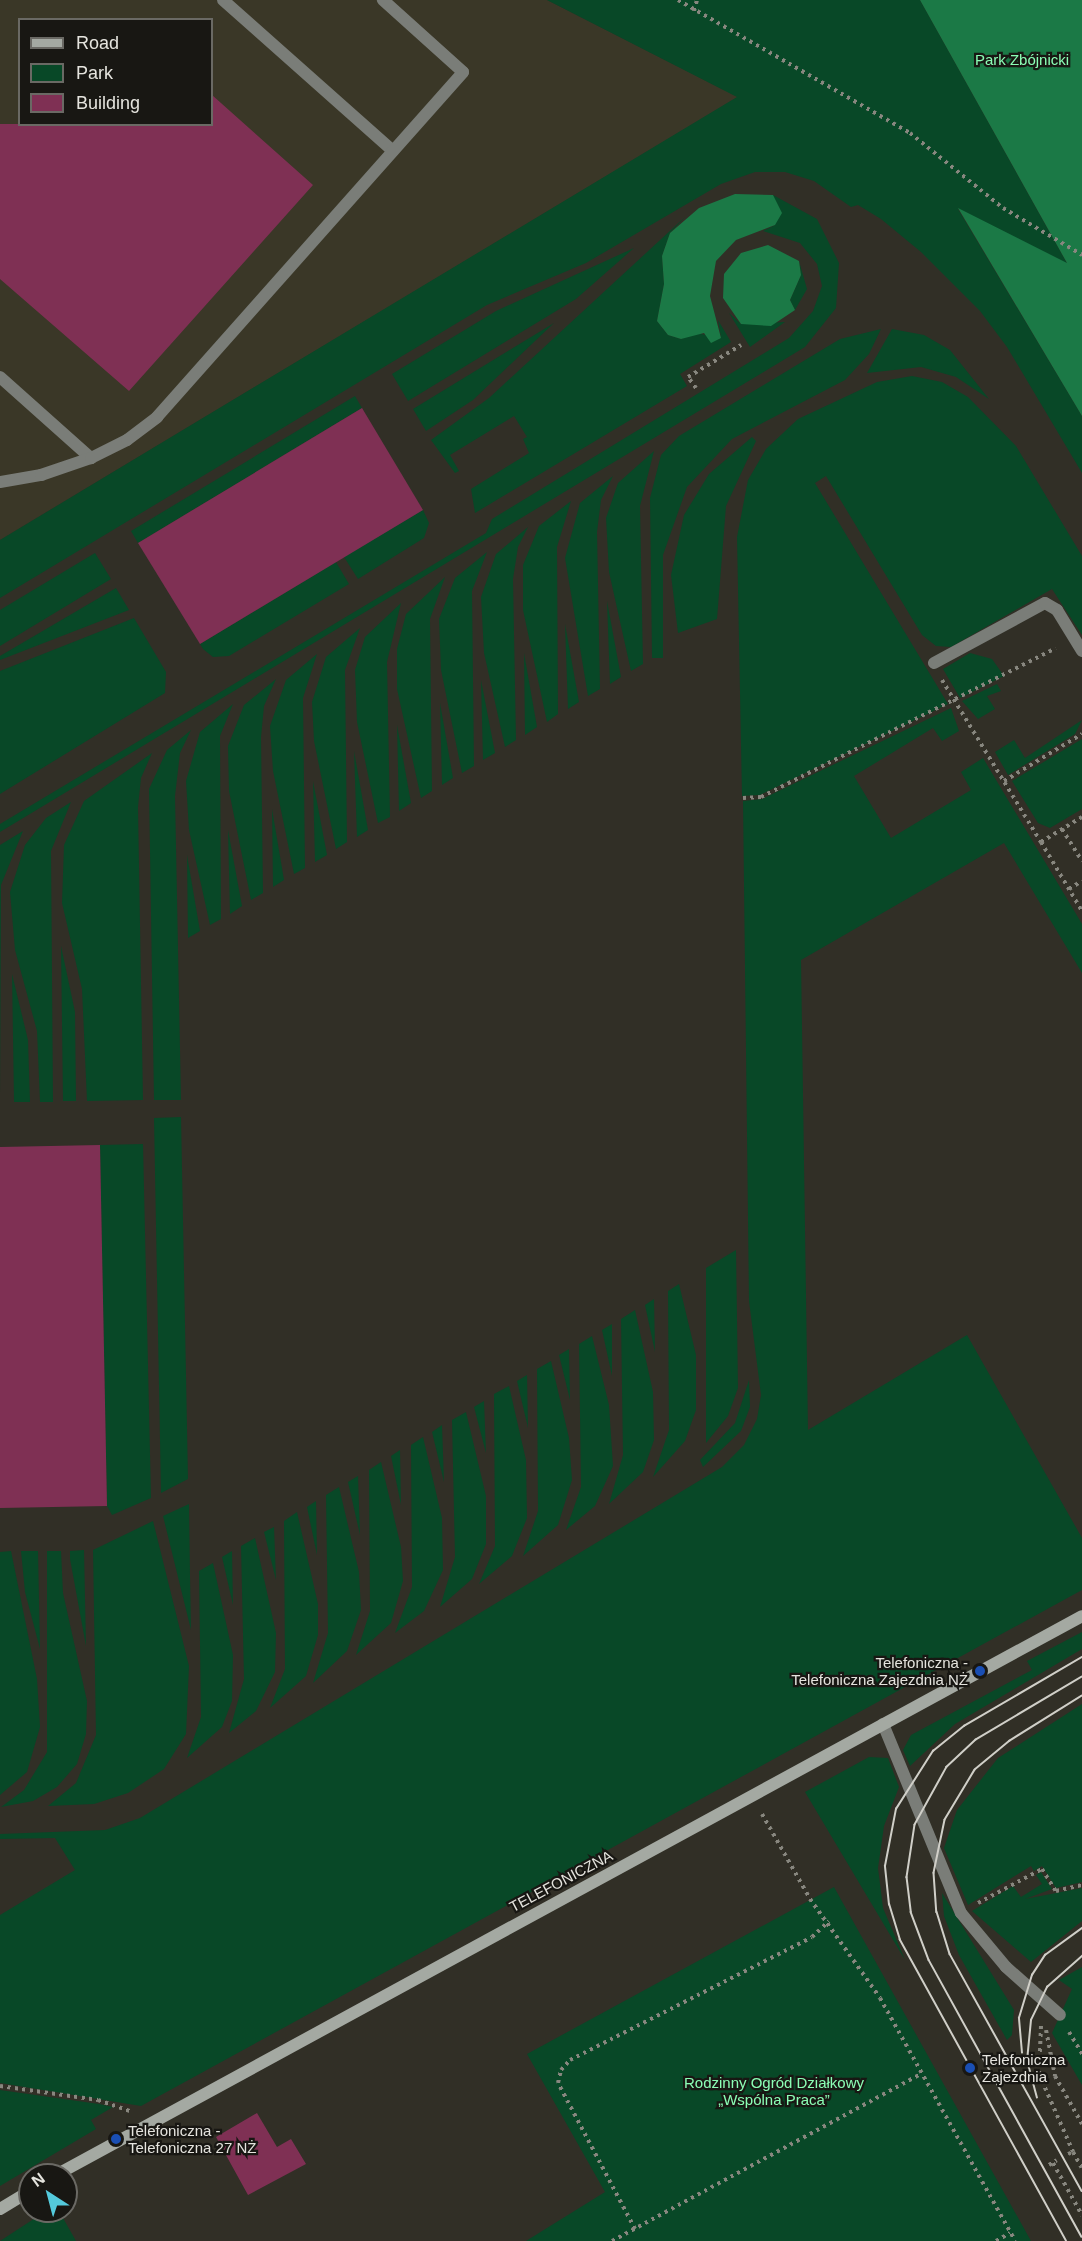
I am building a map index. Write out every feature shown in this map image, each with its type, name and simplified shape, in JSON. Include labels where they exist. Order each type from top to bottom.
[{"type":"street","name":"TELEFONICZNA","points":[[76,2163],[140,2125],[1082,1616]]},
{"type":"street","points":[[0,2209],[18,2198]]},
{"type":"lane","points":[[223,0],[393,151]]},
{"type":"lane","points":[[0,482],[41,476],[91,458],[157,417],[463,72],[383,0]]},
{"type":"lane","points":[[0,376],[91,458]]},
{"type":"lane","points":[[934,663],[1045,603],[1058,610],[1079,645]]},
{"type":"lane","points":[[883,1724],[961,1913],[1006,1967],[1060,2015]]},
{"type":"path","points":[[678,0],[910,133],[1003,208],[1082,255]]},
{"type":"path","points":[[694,11],[697,0]]},
{"type":"path","points":[[696,388],[688,376],[741,345]]},
{"type":"path","points":[[743,798],[761,797],[1079,645]]},
{"type":"path","points":[[934,663],[1082,911]]},
{"type":"path","points":[[1004,781],[1082,734]]},
{"type":"path","points":[[1041,842],[1082,817]]},
{"type":"path","points":[[1062,829],[1082,861]]},
{"type":"path","points":[[1069,889],[1082,881]]},
{"type":"path","points":[[752,1794],[810,1899],[829,1922],[921,2074],[1015,2241]]},
{"type":"path","points":[[961,1913],[1042,1869],[1056,1891],[1082,1885]]},
{"type":"path","points":[[635,2229],[558,2083],[561,2070],[570,2060],[812,1937],[829,1922]]},
{"type":"path","points":[[1050,2006],[1047,2056],[1082,2124]]},
{"type":"path","points":[[1050,2006],[1040,2027],[1037,2061],[1050,2107],[1082,2168]]},
{"type":"path","points":[[612,2241],[921,2074]]},
{"type":"path","points":[[0,2086],[129,2107],[140,2125]]},
{"type":"path","points":[[1068,2154],[1073,2152]]},
{"type":"path","points":[[1053,2163],[1082,2215]]},
{"type":"path","points":[[996,2241],[1010,2233]]},
{"type":"shaded area","points":[[0,0],[547,0],[738,97],[0,540]]},
{"type":"green space","points":[[547,0],[920,0],[1068,265],[958,209],[1082,416],[1082,473],[1007,347],[980,311],[921,252],[881,219],[858,205],[851,207],[814,181],[785,172],[755,172],[721,184],[586,263],[487,305],[0,598],[0,540],[737,97]]},
{"type":"green space","name":"Park Zbójnicki","points":[[920,0],[1082,0],[1082,416],[958,208],[1067,263]]},
{"type":"green space","points":[[735,194],[773,195],[782,213],[775,225],[736,240],[716,261],[710,296],[721,338],[711,343],[704,333],[681,339],[668,335],[657,321],[664,284],[662,256],[670,233],[699,208]]},
{"type":"green space","points":[[773,195],[817,219],[839,263],[836,308],[805,347],[0,832],[0,824],[486,533],[492,519],[789,338],[813,311],[822,286],[817,264],[800,243],[763,231],[775,225]]},
{"type":"green space","points":[[685,217],[670,233],[662,256],[664,284],[657,321],[668,335],[681,339],[691,332],[721,338],[718,320],[731,342],[680,374],[687,386],[475,513],[471,489],[529,453],[523,439],[527,437],[514,416],[450,455],[459,471],[455,473],[431,440],[489,398]]},
{"type":"green space","points":[[768,245],[799,261],[801,275],[790,300],[795,310],[771,326],[741,324],[723,298],[724,274],[741,253]]},
{"type":"green space","points":[[634,248],[576,299],[408,401],[392,374],[496,311]]},
{"type":"green space","points":[[799,261],[807,289],[795,310],[790,300],[801,275]]},
{"type":"green space","points":[[729,313],[741,324],[785,322],[750,347]]},
{"type":"green space","points":[[554,323],[473,400],[426,431],[413,409]]},
{"type":"green space","points":[[881,329],[869,354],[845,380],[732,439],[687,487],[663,555],[663,658],[652,658],[650,498],[661,455],[679,436],[840,339]]},
{"type":"green space","points":[[892,329],[924,335],[950,350],[989,399],[956,377],[921,367],[867,373]]},
{"type":"green space","points":[[912,376],[942,382],[968,397],[1016,446],[1082,556],[1082,635],[1052,589],[951,647],[936,646],[922,635],[826,476],[815,483],[948,704],[760,795],[742,796],[737,537],[748,480],[766,449],[798,419],[877,382]]},
{"type":"green space","points":[[355,396],[362,408],[138,543],[131,531]]},
{"type":"green space","points":[[752,437],[756,441],[726,506],[717,619],[678,633],[671,575],[684,515],[709,474]]},
{"type":"green space","points":[[654,451],[640,506],[643,664],[631,671],[609,572],[606,518],[618,483]]},
{"type":"green space","points":[[613,476],[601,500],[597,532],[600,689],[588,696],[565,558],[580,503]]},
{"type":"green space","points":[[571,501],[557,547],[558,714],[547,722],[523,610],[523,565],[539,526]]},
{"type":"green space","points":[[423,510],[429,523],[424,538],[358,579],[344,557]]},
{"type":"green space","points":[[528,527],[518,547],[513,579],[516,740],[505,747],[484,653],[481,597],[496,554]]},
{"type":"green space","points":[[487,552],[472,591],[474,766],[462,773],[441,670],[439,619],[455,578]]},
{"type":"green space","points":[[95,553],[111,579],[0,646],[0,610]]},
{"type":"green space","points":[[336,562],[349,584],[229,656],[213,657],[203,649],[200,644]]},
{"type":"green space","points":[[445,577],[430,619],[432,791],[421,798],[397,689],[397,649],[406,614]]},
{"type":"green space","points":[[116,588],[129,610],[0,660],[0,656]]},
{"type":"green space","points":[[607,601],[621,677],[610,684]]},
{"type":"green space","points":[[401,603],[387,662],[390,817],[378,823],[357,722],[355,670],[365,637]]},
{"type":"green space","points":[[134,618],[166,672],[165,693],[0,794],[0,671]]},
{"type":"green space","points":[[565,624],[579,702],[568,709]]},
{"type":"green space","points":[[360,628],[345,670],[347,842],[336,849],[314,741],[312,702],[326,657]]},
{"type":"green space","points":[[524,653],[537,727],[525,735]]},
{"type":"green space","points":[[970,653],[992,659],[1004,676],[960,698],[943,669]]},
{"type":"green space","points":[[317,654],[303,698],[305,868],[294,874],[273,771],[270,726],[286,680]]},
{"type":"green space","points":[[276,679],[264,706],[261,737],[263,893],[251,900],[229,791],[228,746],[244,705]]},
{"type":"green space","points":[[481,680],[495,753],[483,760]]},
{"type":"green space","points":[[997,684],[1001,691],[987,696],[995,709],[978,719],[962,701]]},
{"type":"green space","points":[[440,703],[453,778],[442,785]]},
{"type":"green space","points":[[233,704],[220,736],[221,919],[210,925],[189,830],[186,781],[200,732]]},
{"type":"green space","points":[[951,708],[959,731],[942,741],[933,728],[854,776],[891,838],[971,790],[961,772],[983,758],[1082,924],[1082,973],[1004,843],[801,960],[808,1430],[967,1335],[1082,1538],[1082,1590],[141,2106],[0,2083],[0,1915],[75,1870],[55,1838],[0,1839],[0,1834],[105,1830],[140,1818],[722,1467],[744,1445],[757,1419],[761,1395],[749,1301],[743,801],[762,799]]},
{"type":"green space","points":[[1082,720],[1075,734],[1008,775],[995,752],[1014,740],[1025,758]]},
{"type":"green space","points":[[397,725],[411,803],[399,811]]},
{"type":"green space","points":[[191,730],[180,753],[175,796],[181,1100],[154,1100],[149,789],[167,750]]},
{"type":"green space","points":[[1082,739],[1082,809],[1050,828],[1038,823],[1012,781]]},
{"type":"green space","points":[[354,751],[368,830],[357,837]]},
{"type":"green space","points":[[152,753],[141,778],[138,807],[143,1100],[87,1101],[82,989],[62,903],[64,845],[84,801]]},
{"type":"green space","points":[[313,781],[327,855],[315,862]]},
{"type":"green space","points":[[71,802],[51,851],[53,1102],[40,1102],[37,1031],[15,950],[10,892],[25,845],[46,818]]},
{"type":"green space","points":[[272,809],[284,880],[273,887]]},
{"type":"green space","points":[[228,830],[242,906],[230,914]]},
{"type":"green space","points":[[23,831],[1,885],[0,1102],[0,845]]},
{"type":"green space","points":[[187,855],[200,931],[188,938]]},
{"type":"green space","points":[[61,946],[75,1012],[76,1101],[63,1101]]},
{"type":"green space","points":[[12,974],[28,1040],[30,1102],[14,1102]]},
{"type":"green space","points":[[181,1117],[188,1479],[161,1493],[154,1118]]},
{"type":"green space","points":[[143,1144],[151,1498],[112,1515],[107,1506],[100,1145]]},
{"type":"green space","points":[[736,1250],[738,1388],[728,1416],[706,1443],[706,1268]]},
{"type":"green space","points":[[679,1284],[696,1355],[696,1410],[685,1441],[653,1477],[669,1430],[668,1291]]},
{"type":"green space","points":[[654,1299],[655,1352],[645,1305]]},
{"type":"green space","points":[[635,1310],[653,1392],[654,1440],[643,1472],[609,1504],[623,1455],[621,1319]]},
{"type":"green space","points":[[612,1324],[612,1376],[602,1330]]},
{"type":"green space","points":[[592,1336],[609,1405],[613,1466],[595,1506],[566,1530],[581,1487],[579,1344]]},
{"type":"green space","points":[[569,1349],[570,1400],[559,1355]]},
{"type":"green space","points":[[551,1361],[569,1438],[572,1480],[558,1525],[523,1556],[538,1511],[537,1369]]},
{"type":"green space","points":[[527,1375],[528,1428],[517,1381]]},
{"type":"green space","points":[[749,1380],[750,1407],[741,1431],[703,1467],[700,1460],[735,1423]]},
{"type":"green space","points":[[509,1386],[526,1460],[527,1518],[512,1556],[479,1584],[495,1546],[494,1394]]},
{"type":"green space","points":[[484,1401],[486,1453],[474,1407]]},
{"type":"green space","points":[[466,1412],[486,1496],[486,1544],[472,1579],[440,1607],[455,1557],[452,1420]]},
{"type":"green space","points":[[442,1425],[444,1482],[432,1432]]},
{"type":"green space","points":[[423,1437],[442,1518],[443,1570],[424,1611],[395,1633],[412,1587],[411,1445]]},
{"type":"green space","points":[[400,1450],[401,1505],[391,1456]]},
{"type":"green space","points":[[381,1462],[401,1547],[403,1581],[391,1623],[356,1655],[370,1611],[369,1470]]},
{"type":"green space","points":[[358,1476],[360,1535],[348,1482]]},
{"type":"green space","points":[[339,1487],[359,1572],[361,1610],[347,1651],[313,1683],[328,1633],[326,1495]]},
{"type":"green space","points":[[316,1501],[317,1555],[307,1507]]},
{"type":"green space","points":[[189,1504],[190,1576],[191,1630],[163,1516]]},
{"type":"green space","points":[[297,1512],[318,1604],[318,1635],[306,1676],[270,1708],[285,1669],[284,1521]]},
{"type":"green space","points":[[153,1521],[189,1666],[186,1734],[164,1769],[128,1793],[94,1804],[48,1806],[76,1783],[96,1735],[93,1550]]},
{"type":"green space","points":[[274,1527],[276,1580],[264,1532]]},
{"type":"green space","points":[[255,1538],[276,1633],[275,1672],[256,1711],[229,1733],[244,1679],[241,1546]]},
{"type":"green space","points":[[84,1550],[86,1646],[70,1559],[70,1551]]},
{"type":"green space","points":[[11,1551],[37,1679],[40,1727],[27,1772],[0,1795],[0,1552]]},
{"type":"green space","points":[[21,1551],[38,1551],[40,1649],[25,1592]]},
{"type":"green space","points":[[47,1551],[61,1551],[63,1593],[87,1701],[86,1734],[77,1764],[57,1787],[33,1801],[1,1807],[24,1790],[47,1752]]},
{"type":"green space","points":[[232,1551],[233,1605],[222,1557]]},
{"type":"green space","points":[[213,1563],[233,1655],[232,1701],[222,1727],[187,1758],[201,1717],[199,1571]]},
{"type":"green space","points":[[1082,1632],[1082,1649],[955,1724],[910,1766],[903,1750],[911,1735],[1032,1670],[1027,1661]]},
{"type":"green space","points":[[1082,1704],[1082,1882],[1056,1888],[1042,1866],[1034,1871],[1031,1866],[968,1905],[944,1848],[957,1810],[998,1758]]},
{"type":"green space","points":[[869,1757],[888,1758],[899,1787],[884,1826],[878,1868],[883,1908],[905,1960],[805,1792]]},
{"type":"green space","points":[[1041,1872],[1052,1889],[1025,1899],[1082,1888],[1082,1921],[1031,1962],[972,1911],[1013,1886],[1021,1897],[1042,1884],[1036,1875]]},
{"type":"green space","name":"Rodzinny Ogród Działkowy „Wspólna Praca”","points":[[834,1887],[1031,2241],[526,2241],[605,2192],[527,2054]]},
{"type":"green space","points":[[942,1893],[1014,2010],[1012,2035],[1007,2040],[959,1955],[944,1916]]},
{"type":"green space","points":[[1082,1967],[1082,2085],[1052,2033],[1072,1989],[1059,1980]]},
{"type":"green space","points":[[0,2090],[113,2107],[91,2120],[96,2129],[39,2163],[18,2163],[18,2175],[0,2186]]},
{"type":"green space","points":[[28,2223],[66,2223],[76,2241],[0,2241]]},
{"type":"building","points":[[213,96],[313,185],[129,391],[0,279],[0,124],[18,124],[18,126],[213,126]]},
{"type":"building","points":[[362,408],[423,510],[200,644],[138,543]]},
{"type":"building","points":[[100,1145],[107,1506],[0,1508],[0,1147]]},
{"type":"building","points":[[257,2113],[277,2147],[291,2139],[306,2164],[248,2195],[216,2137]]},
{"type":"tram line","points":[[1066,2241],[900,1940],[889,1905],[885,1866],[896,1809],[933,1751],[964,1726],[1082,1657]]},
{"type":"tram line","points":[[1082,1677],[976,1740],[947,1767],[915,1825],[907,1877],[911,1912],[929,1960],[1082,2237]]},
{"type":"tram line","points":[[1082,1696],[1010,1741],[975,1770],[945,1820],[934,1873],[937,1912],[950,1954],[1082,2191]]},
{"type":"tram line","points":[[1022,2053],[1019,2018],[1032,1975],[1045,1955],[1082,1928]]},
{"type":"tram line","points":[[1037,2098],[1027,2061],[1031,2020],[1047,1987],[1082,1956]]},
{"type":"place","name":"Telefoniczna - Telefoniczna Zajezdnia NŻ","points":[[980,1671]]},
{"type":"place","name":"Telefoniczna Zajezdnia","points":[[970,2068]]},
{"type":"place","name":"Telefoniczna - Telefoniczna 27 NŻ","points":[[116,2139]]}]
